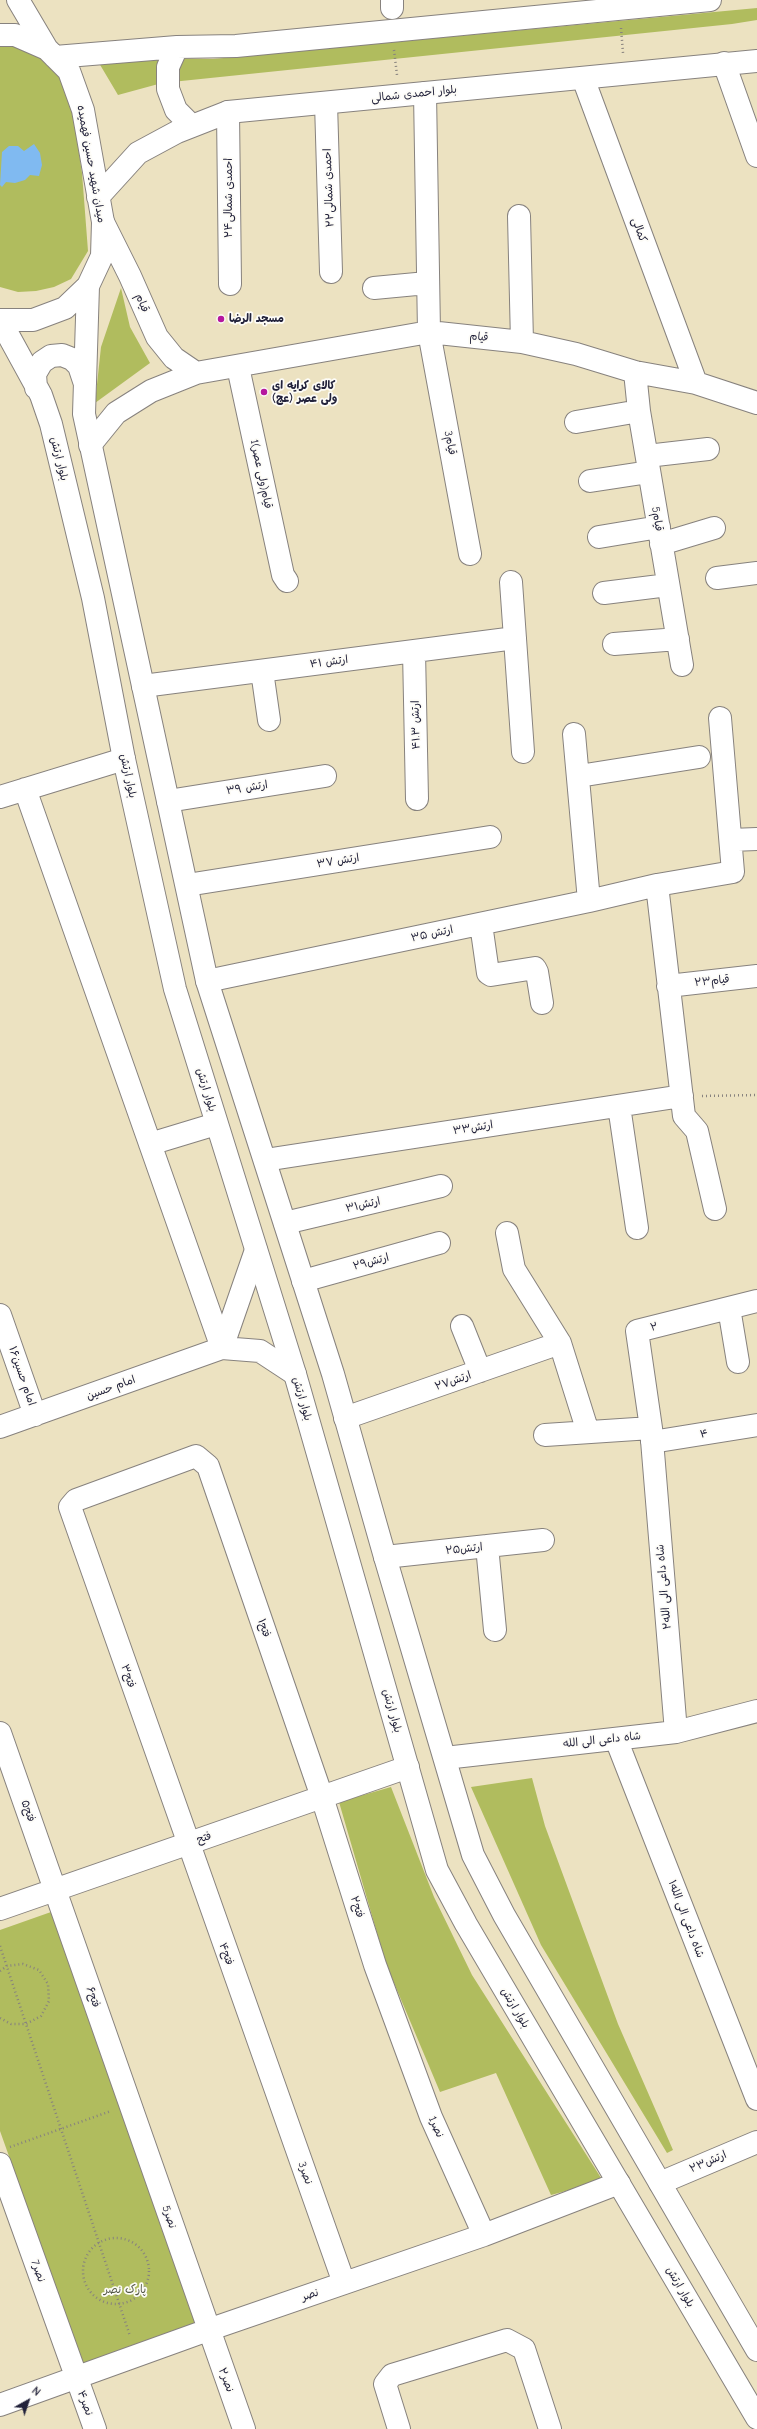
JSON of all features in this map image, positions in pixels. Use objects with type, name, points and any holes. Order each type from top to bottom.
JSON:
[{"type":"street","points":[[18,0],[51,53],[177,47],[236,46],[710,0]]},
{"type":"street","name":"میدان شهید حسین فهمیده","points":[[0,35],[15,35],[51,53],[69,71],[82,110],[102,222],[102,256],[88,286],[65,308],[33,320],[0,320]]},
{"type":"street","points":[[177,47],[168,67],[168,89],[176,110],[192,126]]},
{"type":"street","name":"بلوار احمدی شمالی","points":[[98,198],[138,153],[192,126],[228,112],[757,61]]},
{"type":"street","points":[[724,63],[757,156]]},
{"type":"street","name":"کمالی","points":[[583,78],[696,383]]},
{"type":"street","name":"قیام3","points":[[425,93],[429,332],[470,554]]},
{"type":"street","name":"احمدی شمالی۲۲","points":[[326,103],[332,272]]},
{"type":"street","name":"احمدی شمالی۲۴","points":[[228,112],[230,284]]},
{"type":"street","points":[[519,216],[522,342]]},
{"type":"street","name":"قیام","points":[[102,222],[130,276],[157,338],[174,358],[196,373]]},
{"type":"street","points":[[374,288],[427,283]]},
{"type":"street","points":[[88,286],[84,414],[208,981],[345,1418],[473,1855],[504,1915],[757,2350]]},
{"type":"street","name":"بلوار ارتش","points":[[0,320],[41,395],[51,424],[92,598],[124,759],[175,989],[295,1374],[437,1870],[466,1924],[757,2418]]},
{"type":"street","name":"قیام","points":[[90,445],[116,413],[151,391],[196,373],[238,367],[429,332],[522,342],[576,354],[635,372],[696,383],[757,403]]},
{"type":"street","points":[[36,388],[35,374],[42,362],[51,356],[62,355],[72,359],[79,366],[85,386]]},
{"type":"street","name":"قیام(ولی عصر)1","points":[[238,367],[283,575],[287,581]]},
{"type":"street","name":"قیام5","points":[[635,372],[639,412],[682,664]]},
{"type":"street","points":[[576,422],[639,412]]},
{"type":"street","points":[[590,481],[648,464],[708,449]]},
{"type":"street","points":[[599,537],[660,535],[714,528]]},
{"type":"street","points":[[717,578],[757,573]]},
{"type":"street","points":[[511,582],[523,752]]},
{"type":"street","points":[[604,593],[668,585]]},
{"type":"street","name":"ارتش ۴۱","points":[[143,686],[515,638]]},
{"type":"street","points":[[614,644],[678,639]]},
{"type":"street","name":"ارتش ۴۱.۳","points":[[414,651],[417,799]]},
{"type":"street","points":[[262,671],[269,720]]},
{"type":"street","points":[[720,718],[731,840],[757,839]]},
{"type":"street","points":[[574,734],[579,776],[589,901]]},
{"type":"street","points":[[579,776],[699,756]]},
{"type":"street","points":[[0,797],[124,759]]},
{"type":"street","name":"ارتش ۳۹","points":[[168,801],[326,776]]},
{"type":"street","points":[[25,789],[222,1348]]},
{"type":"street","name":"ارتش ۳۷","points":[[186,885],[490,837]]},
{"type":"street","name":"ارتش ۳۵","points":[[208,981],[589,901],[657,885],[733,872],[731,840]]},
{"type":"street","points":[[657,885],[684,1116],[697,1131],[715,1209]]},
{"type":"street","points":[[481,924],[488,973],[492,974],[535,968],[542,1004]]},
{"type":"street","name":"قیام۲۳","points":[[668,986],[757,976]]},
{"type":"street","name":"ارتش۳۳","points":[[265,1160],[682,1096]]},
{"type":"street","points":[[619,1106],[637,1228]]},
{"type":"street","points":[[150,1144],[216,1124]]},
{"type":"street","name":"ارتش۳۱","points":[[285,1223],[441,1186]]},
{"type":"street","points":[[507,1233],[514,1269],[560,1344],[588,1432]]},
{"type":"street","name":"ارتش۲۹","points":[[303,1281],[439,1243]]},
{"type":"street","points":[[222,1348],[256,1250]]},
{"type":"street","name":"۲","points":[[651,1435],[637,1331],[757,1301]]},
{"type":"street","points":[[729,1308],[738,1362]]},
{"type":"street","name":"امام حسین۱۶","points":[[0,1315],[35,1415]]},
{"type":"street","points":[[462,1326],[480,1371]]},
{"type":"street","name":"ارتش۲۷","points":[[345,1418],[560,1344]]},
{"type":"street","points":[[222,1348],[260,1352],[295,1374]]},
{"type":"street","name":"امام حسین","points":[[0,1427],[222,1348]]},
{"type":"street","name":"۴","points":[[544,1435],[588,1432],[651,1435],[757,1425]]},
{"type":"street","name":"شاه داعی الی الله۲","points":[[651,1435],[676,1732]]},
{"type":"street","name":"۳فتح","points":[[187,1844],[70,1507],[76,1500],[196,1456],[203,1461]]},
{"type":"street","name":"۱فتح","points":[[203,1461],[208,1466],[322,1797]]},
{"type":"street","name":"ارتش۲۵","points":[[385,1557],[543,1540]]},
{"type":"street","points":[[487,1546],[495,1630]]},
{"type":"street","name":"شاه داعی الی الله","points":[[445,1758],[676,1732],[757,1711]]},
{"type":"street","name":"۵فتح","points":[[0,1733],[56,1889]]},
{"type":"street","name":"شاه داعی الی الله۱","points":[[616,1739],[757,2099]]},
{"type":"street","name":"فتح","points":[[0,1909],[408,1767]]},
{"type":"street","name":"۲فتح","points":[[322,1797],[375,1965],[394,2016]]},
{"type":"street","name":"فتح۴","points":[[187,1844],[266,2063]]},
{"type":"street","name":"۶فتح","points":[[56,1889],[130,2104]]},
{"type":"street","name":"1نصر","points":[[394,2016],[431,2117],[484,2235]]},
{"type":"street","name":"3نصر","points":[[266,2063],[344,2283]]},
{"type":"street","name":"5نصر","points":[[130,2104],[208,2330]]},
{"type":"street","name":"ارتش۲۳","points":[[660,2183],[757,2142]]},
{"type":"street","name":"7نصر","points":[[3,2156],[75,2377]]},
{"type":"street","name":"نصر","points":[[0,2405],[208,2330],[484,2235],[619,2183]]},
{"type":"street","name":"نصر۲","points":[[208,2330],[244,2429]]},
{"type":"street","points":[[398,2429],[385,2384],[392,2375],[507,2340],[524,2349],[550,2429]]},
{"type":"street","name":"۴نصر","points":[[75,2377],[95,2429]]},
{"type":"path","points":[[619,8],[625,74]]},
{"type":"path","points":[[392,31],[398,96]]},
{"type":"path","points":[[682,1096],[757,1095]]},
{"type":"path","points":[[0,1946],[137,2356]]},
{"type":"path","points":[[0,1971],[7,1966],[23,1964],[39,1970],[48,1984],[49,2001],[41,2016],[26,2024],[11,2024],[0,2018]]},
{"type":"path","points":[[3,2156],[60,2128],[130,2104]]},
{"type":"path","points":[[115,2237],[132,2241],[145,2253],[150,2269],[147,2286],[136,2299],[119,2305],[104,2303],[92,2294],[84,2282],[83,2267],[88,2252],[98,2242],[115,2237]]},
{"type":"green space","points":[[757,8],[757,20],[732,24],[162,83],[118,95],[96,58],[213,59]]},
{"type":"green space","points":[[0,44],[14,44],[37,54],[51,66],[60,78],[73,113],[82,173],[88,251],[71,279],[54,287],[36,291],[18,292],[0,287]]},
{"type":"green space","points":[[121,288],[130,327],[150,363],[95,403],[101,347]]},
{"type":"green space","points":[[532,1778],[545,1826],[618,2024],[673,2150],[667,2153],[541,1945],[471,1787]]},
{"type":"green space","points":[[391,1787],[434,1897],[472,1975],[603,2181],[551,2195],[496,2073],[440,2092],[386,1964],[339,1802]]},
{"type":"green space","name":"پارک نصر","points":[[51,1912],[208,2330],[86,2372],[0,2131],[0,1930]]},
{"type":"water","points":[[34,144],[40,153],[42,165],[39,176],[30,175],[25,180],[15,183],[6,182],[2,187],[0,185],[2,152],[9,146],[18,146],[24,151]]},
{"type":"place","name":"مسجد الرضا","points":[[221,319]]},
{"type":"place","name":"کالای کرایه ای ولی عصر (عج)","points":[[264,392]]}]
